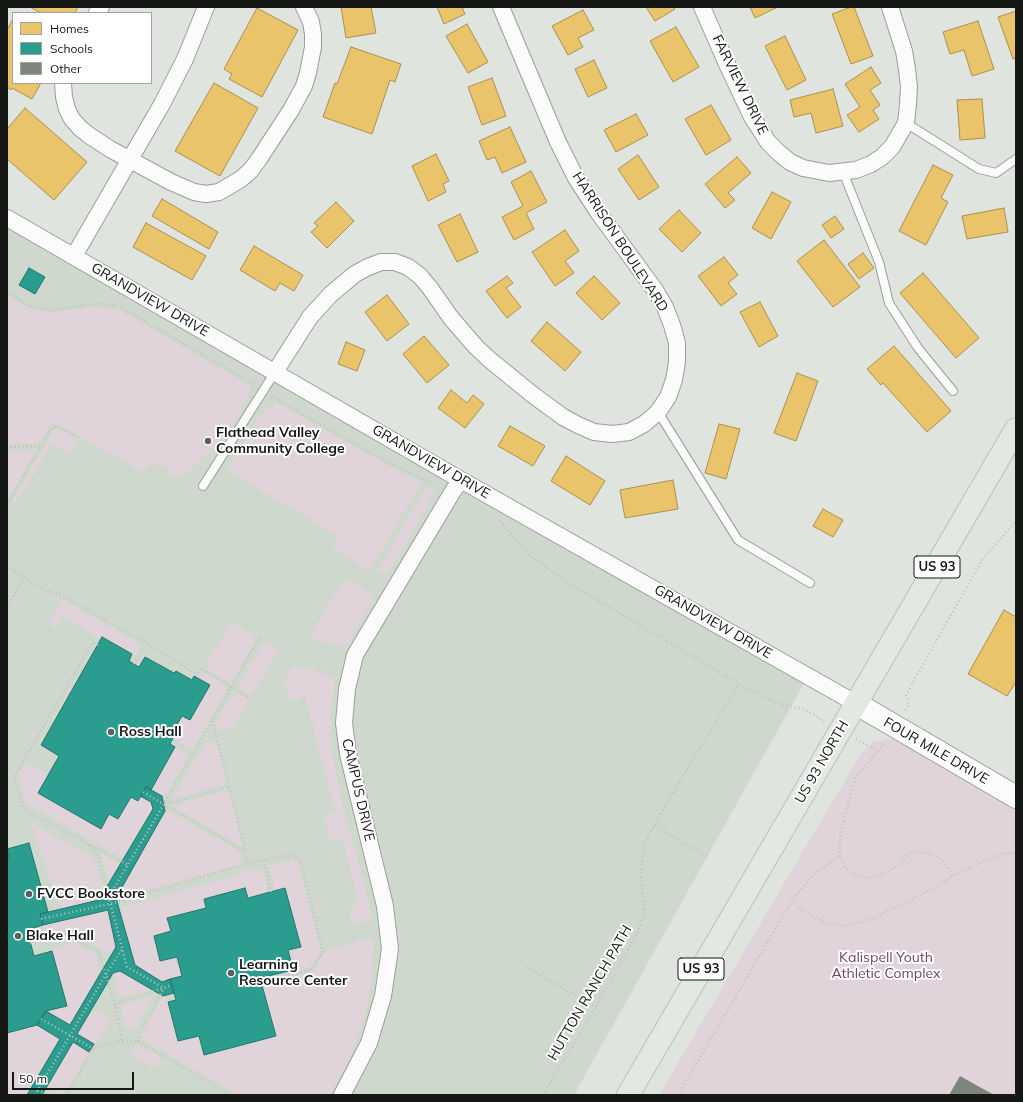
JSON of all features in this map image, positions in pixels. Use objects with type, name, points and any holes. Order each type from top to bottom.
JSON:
[{"type":"main road","name":"US 93 NORTH","points":[[628,1095],[1016,429]]},
{"type":"street","points":[[74,256],[162,104],[185,59],[206,7]]},
{"type":"street","points":[[63,84],[64,98],[72,119],[80,128],[105,146],[171,182],[194,192],[206,194],[219,192],[241,179],[259,159],[291,110],[306,79],[311,60],[313,34],[311,22],[304,7]]},
{"type":"street","name":"HARRISON BOULEVARD","points":[[275,372],[310,317],[332,294],[355,274],[368,267],[382,262],[395,262],[408,267],[420,276],[451,318],[476,347],[490,360],[563,417],[594,432],[612,434],[629,432],[644,424],[658,412],[668,397],[674,380],[677,362],[677,349],[672,325],[665,307],[655,290],[598,212],[576,178],[558,142],[501,7]]},
{"type":"street","name":"FARVIEW DRIVE","points":[[702,7],[752,117],[768,142],[790,162],[803,168],[829,173],[856,170],[871,164],[882,157],[892,147],[906,123],[909,87],[907,69],[904,50],[890,7]]},
{"type":"street","name":"GRANDVIEW DRIVE","points":[[7,218],[275,372],[457,486],[856,704]]},
{"type":"street","name":"CAMPUS DRIVE","points":[[342,1095],[369,1043],[383,996],[390,949],[385,906],[348,754],[344,723],[347,689],[355,655],[457,486]]},
{"type":"street","name":"FOUR MILE DRIVE","points":[[856,704],[1016,797]]},
{"type":"lane","points":[[906,123],[978,169],[996,173],[1016,159]]},
{"type":"lane","points":[[843,172],[878,262],[889,303],[918,348],[953,391]]},
{"type":"lane","points":[[203,486],[275,372]]},
{"type":"lane","points":[[658,412],[738,540],[810,583]]},
{"type":"path","points":[[7,290],[30,306],[50,310],[102,303],[122,308],[387,462],[426,481],[457,486]]},
{"type":"path","points":[[7,505],[51,428],[57,426],[80,438]]},
{"type":"path","points":[[7,447],[40,446]]},
{"type":"path","points":[[494,517],[500,521],[527,553],[564,580],[739,684],[779,704],[804,709],[878,751]]},
{"type":"path","points":[[953,876],[942,860],[926,853],[911,852],[897,866],[877,876],[866,878],[855,874],[845,868],[838,854],[841,830],[857,775],[878,751],[909,705],[906,695],[982,560],[1016,521]]},
{"type":"path","points":[[7,567],[45,590],[63,596],[197,674],[201,668],[250,698]]},
{"type":"path","points":[[7,607],[24,577]]},
{"type":"path","points":[[108,898],[260,637]]},
{"type":"path","points":[[98,645],[92,642],[14,776],[23,808],[128,864]]},
{"type":"path","points":[[134,664],[146,643]]},
{"type":"path","name":"HUTTON RANCH PATH","points":[[543,1095],[596,1007],[638,932],[644,911],[641,872],[644,844],[666,804],[739,684]]},
{"type":"path","points":[[212,720],[248,864]]},
{"type":"path","points":[[164,804],[229,787]]},
{"type":"path","points":[[143,792],[246,852]]},
{"type":"path","points":[[654,826],[708,857]]},
{"type":"path","points":[[88,844],[98,856],[127,967],[164,988]]},
{"type":"path","points":[[798,908],[826,923],[847,926],[874,918],[986,860],[1005,853],[1016,853]]},
{"type":"path","points":[[41,920],[110,903],[248,864],[294,854],[300,863],[323,952],[311,970],[262,984]]},
{"type":"path","points":[[678,1095],[768,940],[796,895],[816,872],[840,857]]},
{"type":"path","points":[[264,860],[271,892]]},
{"type":"path","points":[[30,943],[66,934],[99,954],[115,1004],[122,1041]]},
{"type":"path","points":[[35,1095],[122,949]]},
{"type":"path","points":[[526,967],[596,1007]]},
{"type":"path","points":[[115,1004],[172,985]]},
{"type":"path","points":[[138,1041],[138,1034],[164,988]]},
{"type":"path","points":[[41,1018],[94,1049]]},
{"type":"path","points":[[67,1095],[95,1047],[122,1041],[138,1041],[230,1095]]},
{"type":"path","points":[[38,1090],[47,1095]]},
{"type":"shaded area","name":"Flathead Valley Community College","points":[[7,212],[812,669],[574,1095],[7,1095]]},
{"type":"green space","points":[[7,294],[21,304],[47,313],[96,307],[119,311],[132,317],[248,385],[251,389],[234,425],[230,423],[217,445],[187,473],[170,479],[167,467],[153,463],[142,472],[57,423],[50,425],[40,441],[32,444],[7,445]]},
{"type":"green space","points":[[275,402],[421,483],[370,571],[332,548],[338,536],[227,470],[259,417]]},
{"type":"green space","points":[[57,428],[79,440],[70,454],[52,444],[13,507],[10,506],[54,430]]},
{"type":"green space","points":[[33,450],[35,452],[7,500],[7,451]]},
{"type":"green space","points":[[426,486],[434,493],[406,544],[390,570],[385,573],[377,572]]},
{"type":"green space","points":[[347,580],[370,593],[373,599],[350,641],[343,647],[315,639],[312,635],[313,631],[342,582]]},
{"type":"green space","points":[[62,599],[141,645],[136,656],[102,637],[101,639],[61,616],[56,626],[50,626],[49,621]]},
{"type":"green space","points":[[231,622],[253,635],[255,641],[233,680],[227,682],[207,669],[206,664]]},
{"type":"green space","points":[[268,643],[276,649],[277,653],[251,696],[240,690],[240,682],[262,645]]},
{"type":"green space","points":[[296,666],[307,668],[333,677],[335,682],[331,713],[331,747],[343,807],[371,913],[371,918],[369,920],[356,924],[352,922],[349,917],[358,900],[342,838],[330,840],[324,816],[335,812],[305,696],[290,702],[283,682],[291,669]]},
{"type":"green space","points":[[202,672],[224,684],[226,692],[191,749],[170,737],[182,716],[190,720],[210,685],[197,678]]},
{"type":"green space","points":[[239,694],[249,700],[234,726],[219,731],[216,724],[230,697]]},
{"type":"green space","name":"Kalispell Youth Athletic Complex","points":[[892,739],[908,745],[1016,808],[1016,1095],[659,1095],[860,755],[873,742]]},
{"type":"green space","points":[[211,741],[217,744],[226,780],[224,785],[172,799],[205,743]]},
{"type":"green space","points":[[175,747],[187,754],[187,758],[166,795],[162,796],[151,790]]},
{"type":"green space","points":[[30,764],[117,819],[131,797],[140,796],[151,802],[153,809],[124,859],[26,803],[18,775],[24,765]]},
{"type":"green space","points":[[224,791],[230,794],[243,847],[172,806]]},
{"type":"green space","points":[[165,811],[170,812],[239,851],[242,864],[116,898]]},
{"type":"green space","points":[[30,822],[94,859],[104,892],[99,900],[61,909]]},
{"type":"green space","points":[[101,853],[120,864],[109,883]]},
{"type":"green space","points":[[292,860],[298,863],[321,951],[310,968],[297,971],[291,949],[301,946],[285,888],[275,891],[269,866]]},
{"type":"green space","points":[[257,869],[263,872],[268,893],[248,898],[245,889],[204,899],[206,908],[167,918],[171,931],[154,936],[160,961],[177,957],[182,976],[162,982],[135,965],[119,909]]},
{"type":"green space","points":[[108,910],[116,947],[111,955],[68,929],[46,935],[43,925]]},
{"type":"green space","points":[[366,939],[371,939],[374,943],[372,980],[366,1011],[347,1064],[330,1095],[238,1095],[144,1040],[142,1035],[163,996],[168,1002],[178,1041],[199,1036],[204,1055],[276,1036],[263,986],[314,971],[325,951]]},
{"type":"green space","points":[[74,942],[97,954],[99,976],[70,1025],[46,1011],[67,1006],[52,951],[53,949]]},
{"type":"green space","points":[[120,971],[152,990],[123,997],[118,994],[113,973]]},
{"type":"green space","points":[[153,998],[135,1030],[125,1025],[121,1010],[125,1003]]},
{"type":"green space","points":[[101,1011],[106,1013],[109,1024],[100,1040],[94,1044],[77,1034],[89,1014]]},
{"type":"green space","points":[[37,1025],[60,1039],[27,1095],[7,1095],[7,1033]]},
{"type":"green space","points":[[73,1042],[89,1052],[63,1095],[47,1086]]},
{"type":"green space","points":[[140,1045],[159,1056],[160,1060],[155,1068],[130,1056],[135,1046]]},
{"type":"building: Homes","points":[[30,7],[78,7],[76,12],[39,12]]},
{"type":"building: Homes","points":[[341,7],[371,7],[376,33],[346,38]]},
{"type":"building: Homes","points":[[437,7],[462,7],[465,14],[444,24]]},
{"type":"building: Homes","points":[[646,7],[673,7],[675,9],[655,21]]},
{"type":"building: Homes","points":[[750,7],[775,7],[776,8],[755,18]]},
{"type":"building: Homes","points":[[854,7],[873,56],[851,64],[832,14]]},
{"type":"building: Homes","points":[[257,8],[298,30],[262,97],[229,79],[232,74],[224,69]]},
{"type":"building: Homes","points":[[583,10],[594,30],[578,38],[583,47],[568,55],[552,26]]},
{"type":"building: Homes","points":[[1016,11],[1016,58],[1013,59],[998,17]]},
{"type":"building: Homes","points":[[12,21],[12,84],[40,84],[32,99],[12,88],[11,90],[7,87],[7,30]]},
{"type":"building: Homes","points":[[978,21],[994,69],[972,76],[964,50],[950,54],[943,32]]},
{"type":"building: Homes","points":[[467,24],[488,62],[468,73],[446,36]]},
{"type":"building: Homes","points":[[676,27],[699,67],[673,82],[650,41]]},
{"type":"building: Homes","points":[[785,36],[806,80],[787,90],[765,46]]},
{"type":"building: Homes","points":[[351,47],[401,64],[395,82],[390,80],[372,134],[323,117],[335,83],[337,84]]},
{"type":"building: Homes","points":[[594,60],[607,88],[588,97],[575,69]]},
{"type":"building: Homes","points":[[871,67],[881,83],[870,90],[880,105],[873,110],[879,119],[859,132],[847,115],[860,107],[845,84]]},
{"type":"building: Homes","points":[[492,78],[506,116],[482,125],[468,87]]},
{"type":"building: Homes","points":[[214,83],[258,108],[220,176],[175,151]]},
{"type":"building: Homes","points":[[833,89],[843,126],[816,133],[811,113],[794,117],[790,100]]},
{"type":"building: Homes","points":[[982,99],[985,138],[960,140],[957,100]]},
{"type":"building: Homes","points":[[711,105],[731,140],[706,155],[685,119]]},
{"type":"building: Homes","points":[[25,108],[87,162],[54,200],[7,159],[7,129]]},
{"type":"building: Homes","points":[[636,114],[648,135],[616,152],[604,130]]},
{"type":"building: Homes","points":[[510,127],[526,162],[502,173],[495,157],[487,160],[479,141]]},
{"type":"building: Homes","points":[[436,154],[449,181],[443,184],[446,192],[428,201],[412,166]]},
{"type":"building: Homes","points":[[638,155],[659,187],[639,200],[618,169]]},
{"type":"building: Homes","points":[[737,157],[751,173],[728,193],[735,200],[725,208],[705,184]]},
{"type":"building: Homes","points":[[933,165],[953,175],[941,198],[948,202],[926,245],[899,231]]},
{"type":"building: Homes","points":[[531,171],[547,202],[526,213],[534,229],[514,240],[502,217],[523,206],[511,182]]},
{"type":"building: Homes","points":[[772,192],[791,202],[771,239],[752,228]]},
{"type":"building: Homes","points":[[162,199],[218,232],[209,249],[152,216]]},
{"type":"building: Homes","points":[[336,202],[354,221],[327,248],[311,232],[318,226],[314,223]]},
{"type":"building: Homes","points":[[1004,208],[1008,232],[967,239],[962,216]]},
{"type":"building: Homes","points":[[679,210],[701,233],[682,252],[659,229]]},
{"type":"building: Homes","points":[[460,214],[478,252],[457,262],[438,225]]},
{"type":"building: Homes","points":[[835,216],[844,229],[831,238],[822,225]]},
{"type":"building: Homes","points":[[146,223],[206,256],[192,280],[133,247]]},
{"type":"building: Homes","points":[[565,230],[579,251],[565,261],[574,273],[555,286],[532,252]]},
{"type":"building: Homes","points":[[824,240],[860,287],[833,307],[797,261]]},
{"type":"building: Homes","points":[[254,246],[303,275],[294,291],[280,283],[275,291],[240,270]]},
{"type":"building: Homes","points":[[863,253],[874,268],[859,279],[848,264]]},
{"type":"building: Homes","points":[[724,257],[738,275],[728,283],[737,294],[721,306],[698,276]]},
{"type":"building: Homes","points":[[923,273],[979,338],[956,358],[900,293]]},
{"type":"building: Homes","points":[[507,276],[513,283],[506,288],[521,307],[507,318],[486,291]]},
{"type":"building: Homes","points":[[594,276],[620,303],[602,320],[576,293]]},
{"type":"building: Homes","points":[[387,295],[409,324],[387,341],[365,312]]},
{"type":"building: Homes","points":[[760,302],[778,336],[759,347],[740,312]]},
{"type":"building: Homes","points":[[547,322],[581,352],[565,371],[531,341]]},
{"type":"building: Homes","points":[[424,336],[449,365],[427,383],[403,354]]},
{"type":"building: Homes","points":[[346,342],[365,350],[357,371],[338,364]]},
{"type":"building: Homes","points":[[894,346],[951,411],[927,432],[883,383],[881,385],[867,369]]},
{"type":"building: Homes","points":[[797,373],[818,381],[796,441],[774,433]]},
{"type":"building: Homes","points":[[451,390],[467,403],[473,395],[484,404],[465,428],[438,408]]},
{"type":"building: Homes","points":[[719,424],[740,429],[726,479],[705,473]]},
{"type":"building: Homes","points":[[510,426],[545,446],[533,466],[498,446]]},
{"type":"building: Homes","points":[[566,456],[605,481],[590,505],[551,481]]},
{"type":"building: Homes","points":[[673,480],[678,509],[625,518],[620,490]]},
{"type":"building: Homes","points":[[823,509],[843,520],[833,537],[813,526]]},
{"type":"building: Homes","points":[[1004,610],[1016,617],[1016,682],[1007,696],[968,674]]},
{"type":"building: Schools","points":[[29,268],[45,277],[35,294],[19,285]]},
{"type":"building: Schools","name":"Ross Hall","points":[[102,637],[132,654],[129,661],[139,667],[145,657],[174,673],[176,671],[192,680],[194,676],[210,685],[190,720],[182,716],[170,737],[173,738],[170,744],[175,747],[151,790],[146,787],[138,801],[131,797],[118,819],[109,814],[101,829],[38,793],[59,756],[41,745]]},
{"type":"building: Schools","points":[[146,787],[162,796],[165,811],[116,898],[135,965],[162,982],[170,979],[174,993],[163,996],[120,971],[113,973],[77,1034],[94,1044],[89,1052],[73,1042],[42,1095],[27,1095],[60,1039],[37,1025],[46,1011],[70,1025],[116,947],[108,910],[43,925],[40,914],[99,900],[153,809],[151,802],[140,796]]},
{"type":"building: Schools","name":"Blake Hall","points":[[29,843],[48,912],[40,914],[43,925],[27,930],[34,956],[52,951],[67,1006],[46,1011],[37,1025],[7,1033],[7,859],[9,858],[7,849]]},
{"type":"building: Schools","name":"Learning Resource Center","points":[[245,888],[248,898],[285,888],[301,947],[288,950],[293,970],[260,978],[276,1036],[204,1055],[199,1036],[178,1041],[168,1002],[176,1000],[170,979],[182,976],[177,957],[160,961],[154,936],[171,931],[167,918],[206,908],[204,899]]},
{"type":"building: Other","points":[[960,1076],[994,1095],[949,1095]]},
{"type":"place","name":"Flathead Valley Community College","points":[[208,441]]},
{"type":"place","name":"Ross Hall","points":[[111,732]]},
{"type":"place","name":"FVCC Bookstore","points":[[29,894]]},
{"type":"place","name":"Blake Hall","points":[[18,936]]},
{"type":"place","name":"Learning Resource Center","points":[[231,973]]}]
